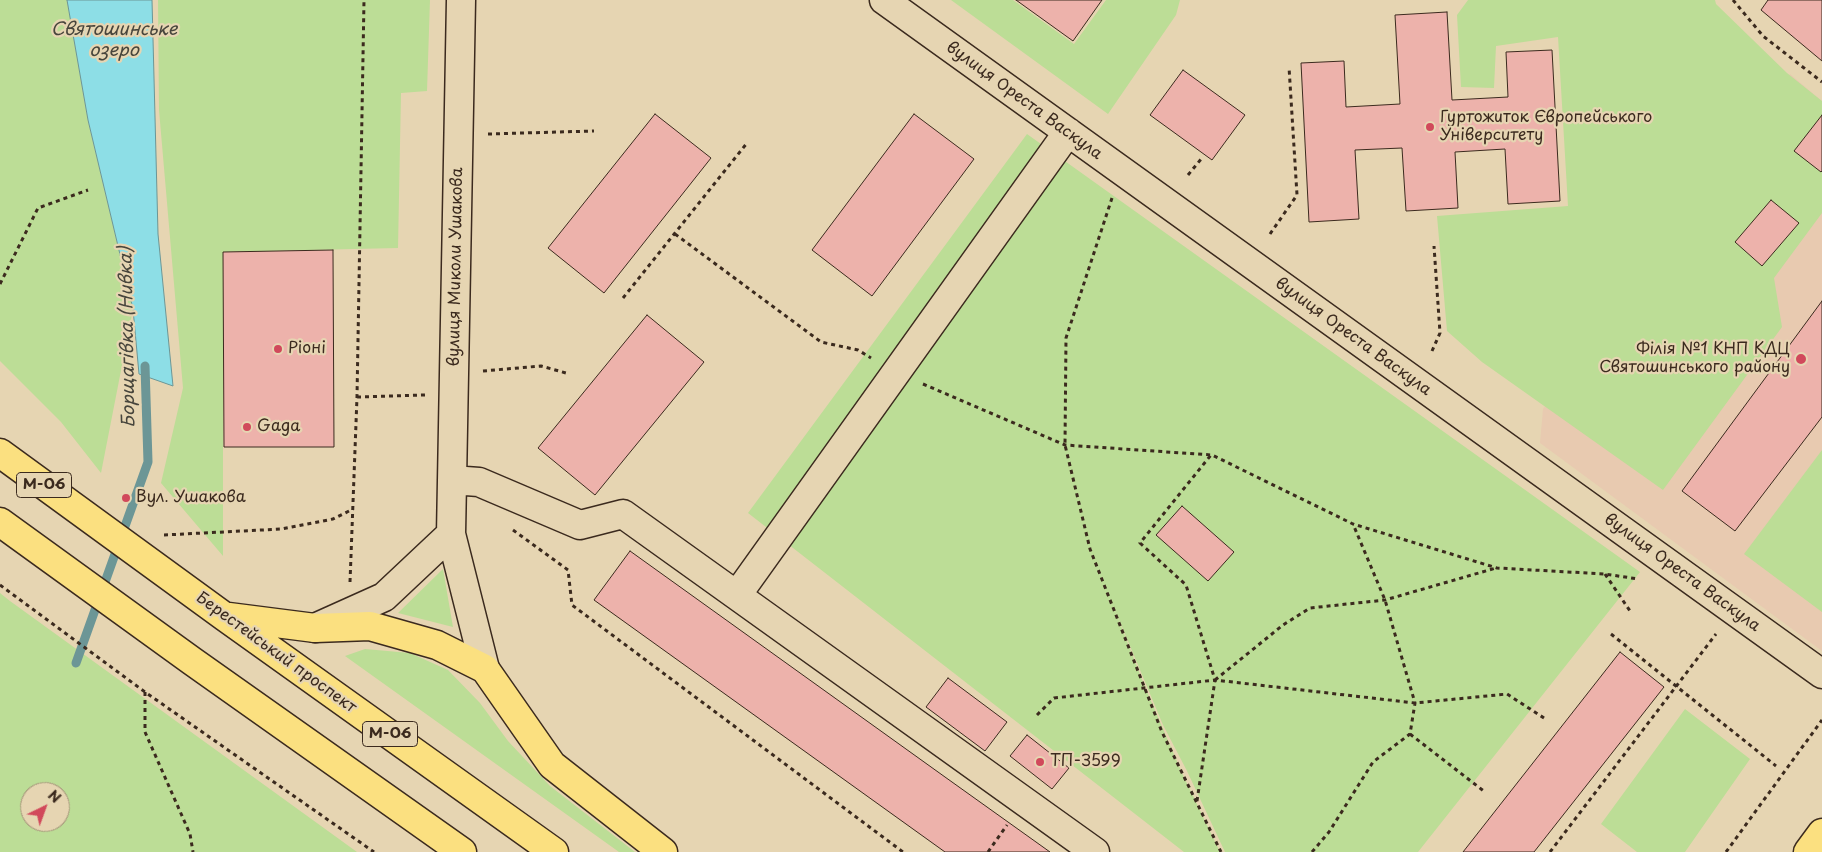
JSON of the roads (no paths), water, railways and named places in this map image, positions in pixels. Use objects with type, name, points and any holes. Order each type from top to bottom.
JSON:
[{"type":"main road","name":"Берестейський проспект","points":[[0,453],[225,617],[554,852]]},
{"type":"main road","points":[[0,522],[462,852]]},
{"type":"main road","points":[[225,617],[315,628],[370,626],[437,645],[485,669],[552,765],[663,852]]},
{"type":"main road","points":[[1808,852],[1822,833]]},
{"type":"street","name":"вулиця Миколи Ушакова","points":[[461,0],[451,534],[485,669]]},
{"type":"street","name":"вулиця Ореста Васкула","points":[[884,0],[1822,674]]},
{"type":"street","points":[[737,595],[1068,132]]},
{"type":"street","points":[[452,480],[479,482],[580,525],[623,514],[1095,852]]},
{"type":"street","points":[[315,628],[384,597],[451,534]]},
{"type":"water","name":"Святошинське озеро","points":[[67,0],[152,0],[158,234],[173,386],[139,374],[133,309],[88,120]]},
{"type":"waterway","name":"Борщагівка (Нивка)","points":[[76,663],[148,462],[145,366]]},
{"type":"place","name":"Гуртожиток Європейського Університету","points":[[1430,127]]},
{"type":"place","name":"Ріоні","points":[[278,349]]},
{"type":"place","name":"Філія №1 КНП КДЦ Святошинського району","points":[[1801,359]]},
{"type":"place","name":"Gaga","points":[[247,427]]},
{"type":"place","name":"Вул. Ушакова","points":[[126,498]]},
{"type":"place","name":"ТП-3599","points":[[1040,762]]}]
